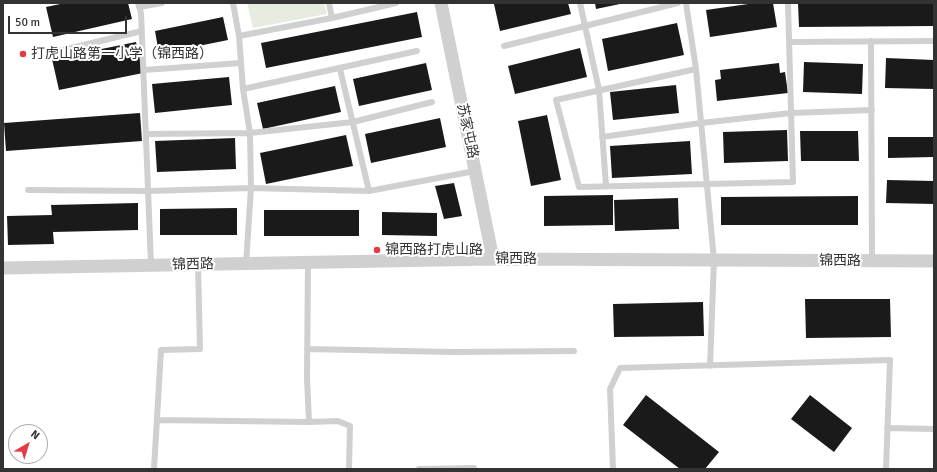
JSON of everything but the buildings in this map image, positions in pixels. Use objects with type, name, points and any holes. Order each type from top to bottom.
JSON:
[{"type":"street","name":"苏家屯路","points":[[441,3],[493,259]]},
{"type":"street","name":"锦西路","points":[[3,268],[493,259],[934,261]]},
{"type":"lane","points":[[152,265],[144,70],[141,13],[139,5],[162,3]]},
{"type":"lane","points":[[233,3],[243,90],[250,133],[251,188],[246,264]]},
{"type":"lane","points":[[329,3],[332,18]]},
{"type":"lane","points":[[238,36],[332,18],[396,3]]},
{"type":"lane","points":[[580,3],[599,90],[606,186]]},
{"type":"lane","points":[[504,46],[678,3]]},
{"type":"lane","points":[[686,3],[696,69],[714,260],[710,366]]},
{"type":"lane","points":[[696,69],[556,100],[579,187],[793,182],[788,3]]},
{"type":"lane","points":[[54,52],[142,31]]},
{"type":"lane","points":[[789,42],[934,40]]},
{"type":"lane","points":[[871,41],[872,261]]},
{"type":"lane","points":[[243,90],[417,51]]},
{"type":"lane","points":[[144,70],[241,63]]},
{"type":"lane","points":[[340,69],[369,191]]},
{"type":"lane","points":[[147,134],[250,133],[353,122],[432,102]]},
{"type":"lane","points":[[602,137],[700,123],[791,113],[872,110]]},
{"type":"lane","points":[[28,190],[149,191],[251,188],[369,191],[475,171]]},
{"type":"lane","points":[[308,263],[307,378],[309,422]]},
{"type":"lane","points":[[154,469],[161,350],[200,349],[198,264]]},
{"type":"lane","points":[[308,349],[452,352],[574,351]]},
{"type":"lane","points":[[613,469],[610,388],[620,368],[890,360],[886,469]]},
{"type":"lane","points":[[157,420],[338,421],[350,426],[349,469]]},
{"type":"lane","points":[[888,428],[934,429]]},
{"type":"lane","points":[[419,469],[474,468]]},
{"type":"shaded area","points":[[247,3],[324,3],[327,14],[253,28]]},
{"type":"place","name":"打虎山路第一小学（锦西路）","points":[[23,54]]},
{"type":"place","name":"锦西路打虎山路","points":[[377,250]]}]
